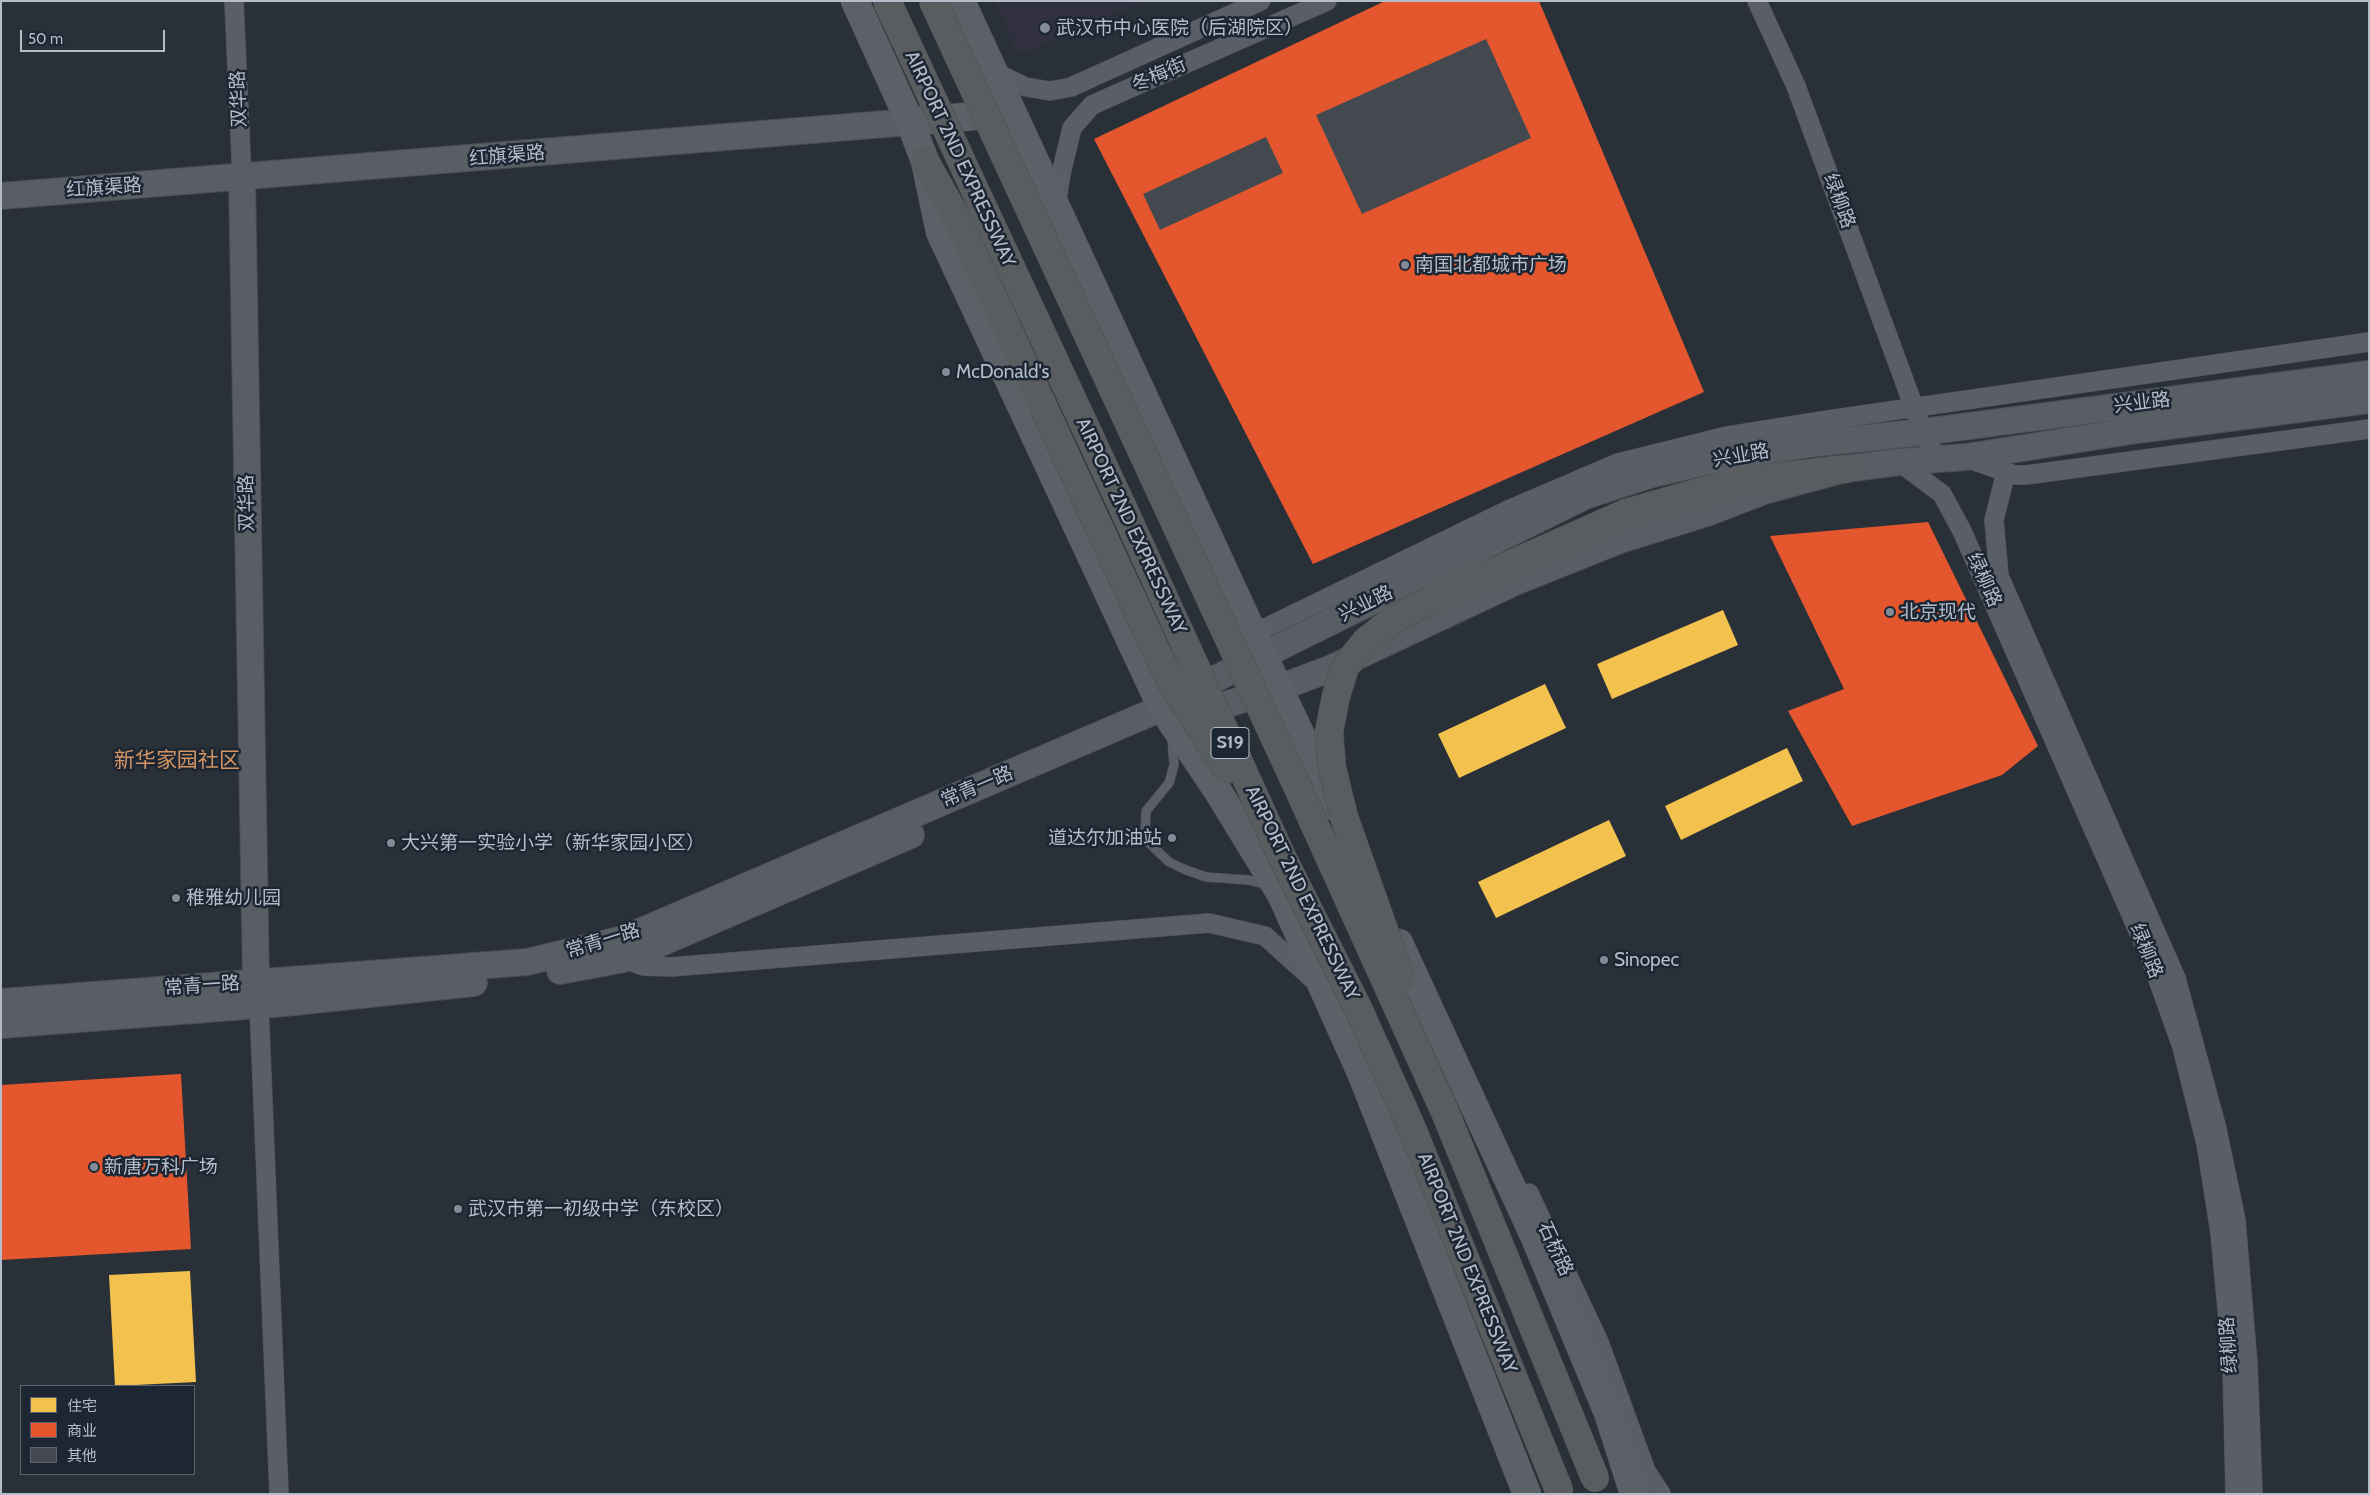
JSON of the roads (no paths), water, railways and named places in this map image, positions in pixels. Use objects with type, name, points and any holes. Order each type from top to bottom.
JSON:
[{"type":"highway","name":"AIRPORT 2ND EXPRESSWAY","points":[[887,1],[1119,499],[1283,859],[1357,1006],[1411,1126],[1560,1494]]},
{"type":"highway","name":"AIRPORT 2ND EXPRESSWAY","points":[[933,1],[1298,788],[1445,1112],[1601,1494]]},
{"type":"highway","points":[[925,162],[958,220],[1173,685],[1283,859]]},
{"type":"highway","points":[[1445,1112],[1392,950],[1344,817],[1332,768],[1329,732],[1336,696],[1345,667],[1366,641],[1395,618],[1430,600],[1626,512],[1735,482],[1845,469]]},
{"type":"main road","points":[[855,1],[910,122],[925,162],[940,232],[1167,715],[1219,793],[1282,896],[1362,1075],[1527,1494]]},
{"type":"main road","points":[[961,1],[1258,645],[1536,1240],[1608,1413],[1634,1494]]},
{"type":"main road","name":"红旗渠路","points":[[1,196],[242,178],[1013,113]]},
{"type":"main road","name":"双华路","points":[[242,178],[257,994]]},
{"type":"main road","name":"兴业路","points":[[1167,715],[1258,645],[1585,496],[1653,474],[1717,460],[1810,444],[1923,432],[2369,374]]},
{"type":"main road","name":"兴业路","points":[[1167,715],[1279,688],[1332,668],[1515,582],[1620,540],[1707,512],[1764,491],[1845,469],[1899,462],[1966,458],[2137,430],[2369,400]]},
{"type":"main road","name":"常青一路","points":[[1,1002],[257,994],[527,977],[624,959],[1167,715]]},
{"type":"main road","name":"常青一路","points":[[1,1025],[527,962],[622,939],[1167,715]]},
{"type":"street","name":"双华路","points":[[234,1],[242,178]]},
{"type":"street","name":"冬梅街","points":[[994,72],[1026,87],[1050,91],[1071,87],[1261,1]]},
{"type":"street","name":"冬梅街","points":[[1056,206],[1060,174],[1072,128],[1092,105],[1327,1]]},
{"type":"street","name":"绿柳路","points":[[1757,1],[1796,86],[1923,432],[1937,459]]},
{"type":"street","points":[[1258,645],[1508,510],[1618,463],[1727,436],[1914,407],[2369,342]]},
{"type":"street","points":[[1966,458],[2014,475],[2026,475],[2369,429]]},
{"type":"street","name":"绿柳路","points":[[1899,462],[1942,494],[1962,531],[2151,960],[2182,1047],[2206,1144],[2220,1233],[2232,1363],[2235,1494]]},
{"type":"street","name":"绿柳路","points":[[2006,472],[1994,520],[1999,576],[2176,978],[2216,1125],[2236,1220],[2248,1366],[2253,1494]]},
{"type":"street","name":"常青一路","points":[[624,959],[644,966],[671,967],[1209,923],[1265,936],[1323,988]]},
{"type":"street","points":[[257,994],[279,1494]]},
{"type":"street","name":"石桥路","points":[[1431,1013],[1452,1035],[1504,1139],[1599,1342],[1646,1471],[1661,1494]]},
{"type":"lane","points":[[1167,715],[1174,764],[1170,783],[1146,811],[1145,832],[1148,842],[1169,862],[1186,870],[1206,878],[1249,880],[1264,883],[1282,896]]},
{"type":"place","name":"武汉市中心医院（后湖院区）","points":[[1045,28]]},
{"type":"place","name":"南国北都城市广场","points":[[1405,265]]},
{"type":"place","name":"McDonald's","points":[[946,372]]},
{"type":"place","name":"北京现代","points":[[1890,612]]},
{"type":"place","name":"道达尔加油站","points":[[1172,838]]},
{"type":"place","name":"大兴第一实验小学（新华家园小区）","points":[[391,843]]},
{"type":"place","name":"稚雅幼儿园","points":[[176,898]]},
{"type":"place","name":"Sinopec","points":[[1604,960]]},
{"type":"place","name":"新唐万科广场","points":[[94,1167]]},
{"type":"place","name":"武汉市第一初级中学（东校区）","points":[[458,1209]]},
{"type":"district","name":"新华家园社区","points":[[177,761]]}]
